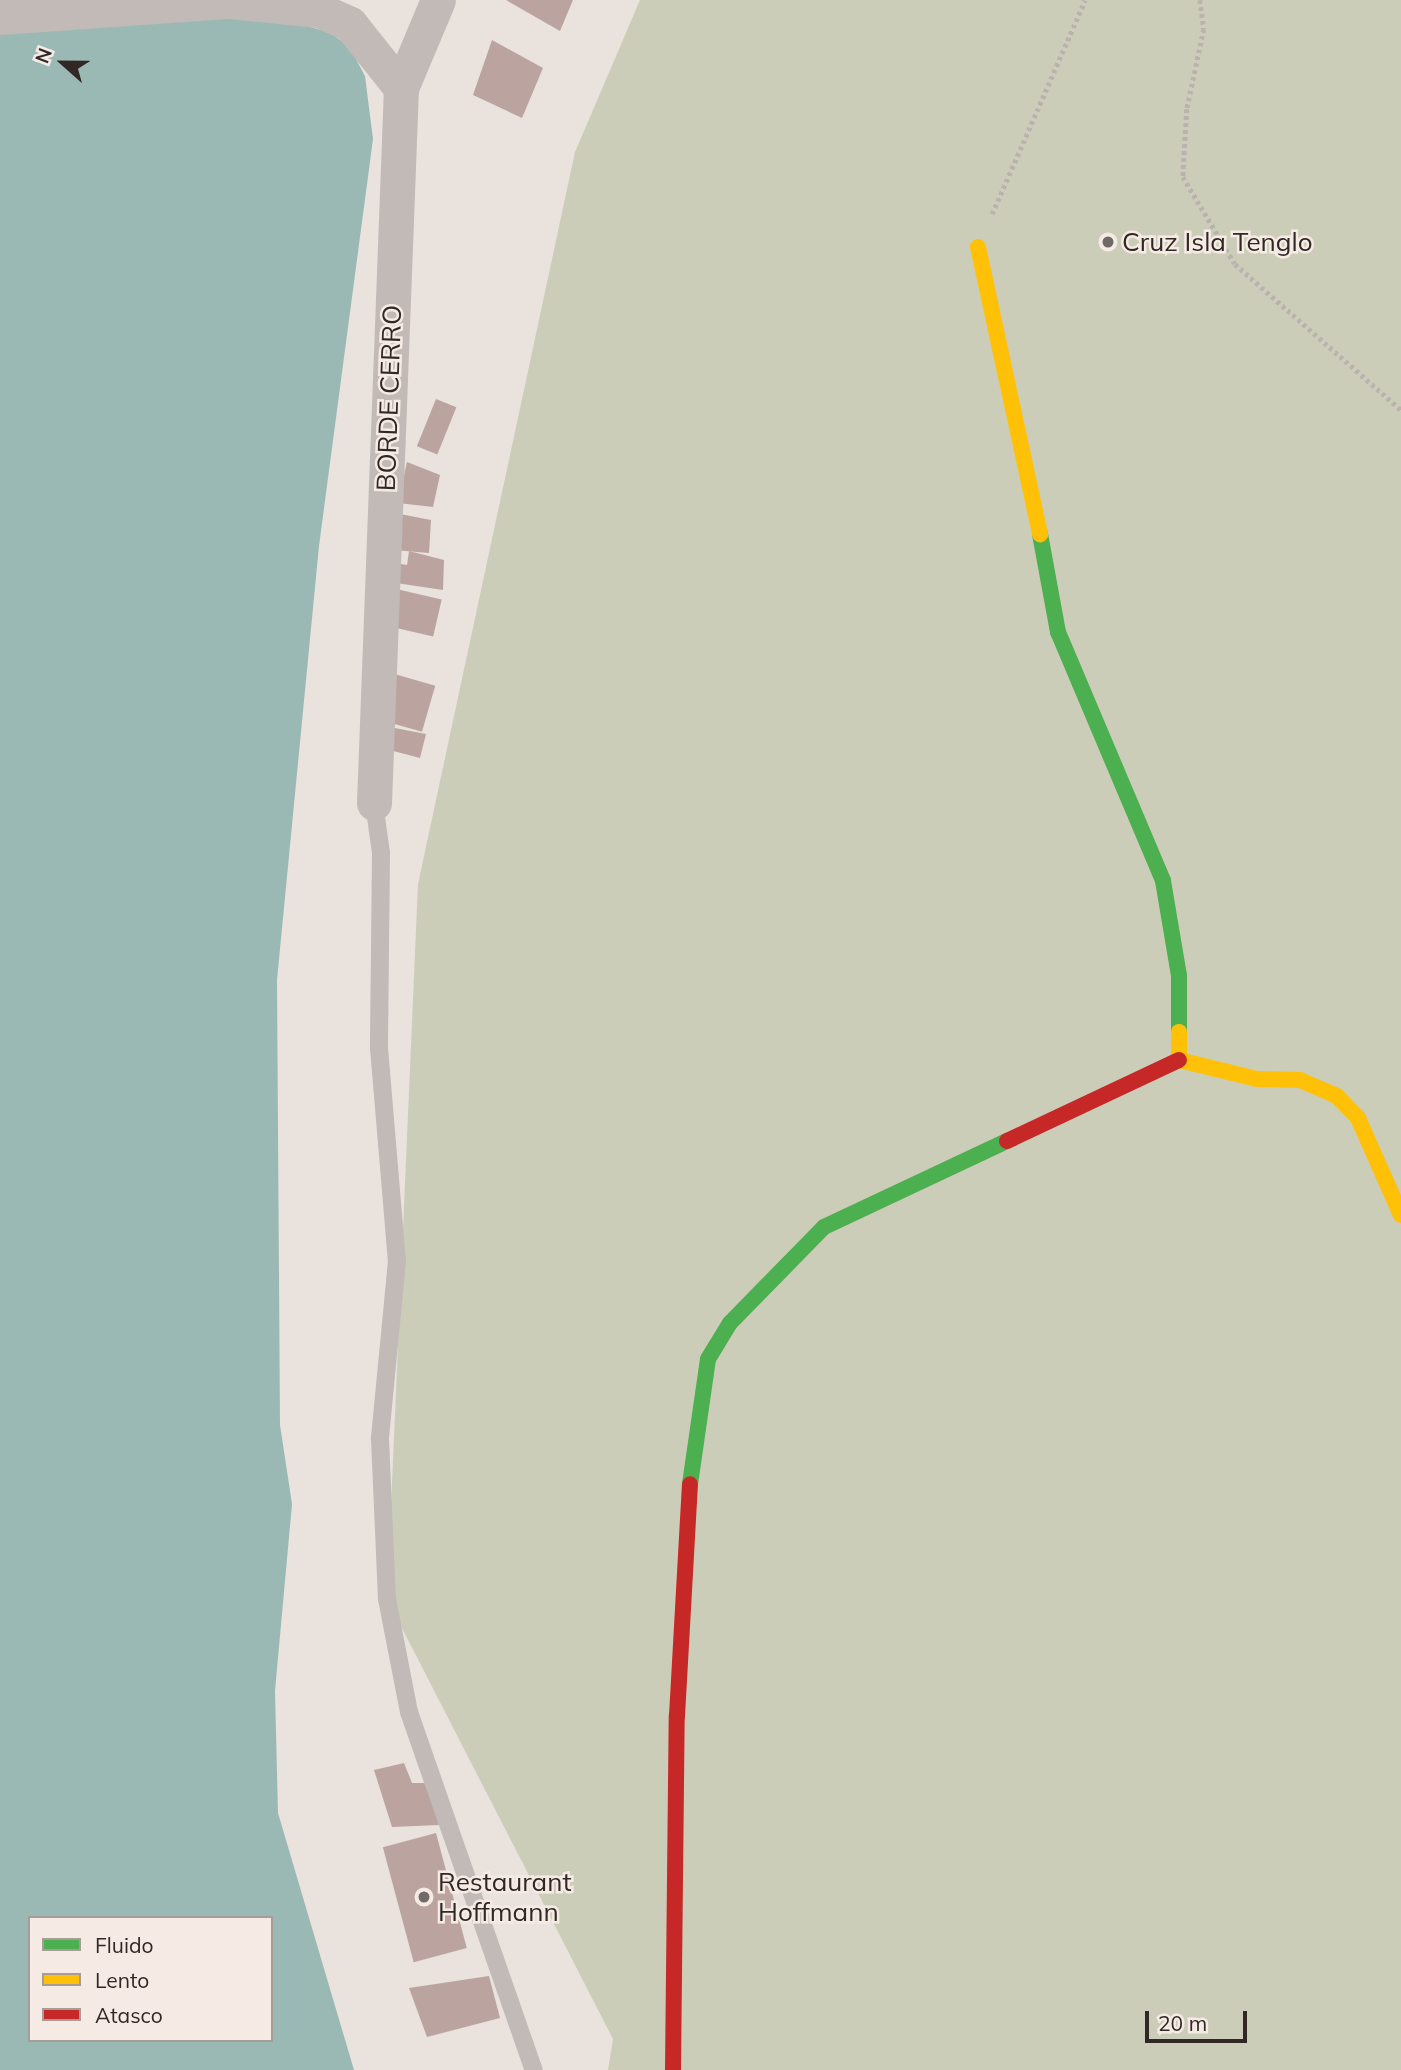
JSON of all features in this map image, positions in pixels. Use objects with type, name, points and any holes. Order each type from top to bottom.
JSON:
[{"type":"street","name":"BORDE CERRO","points":[[374,803],[401,88],[438,0]]},
{"type":"street","points":[[0,17],[167,2],[230,1],[319,9],[350,24],[401,88]]},
{"type":"street","points":[[978,247],[1030,480],[1058,632],[1163,881],[1178,976],[1179,1060]]},
{"type":"street","points":[[673,2070],[677,1716],[691,1456],[708,1359],[730,1323],[824,1227],[1179,1060],[1256,1079],[1300,1080],[1337,1096],[1358,1118],[1401,1215]]},
{"type":"lane","points":[[374,803],[381,853],[379,1048],[397,1261],[380,1438],[387,1599],[409,1712],[534,2070]]},
{"type":"path","points":[[978,247],[1084,0]]},
{"type":"path","points":[[1200,0],[1204,29],[1186,109],[1183,177],[1235,264],[1401,410]]},
{"type":"green space","points":[[640,0],[1401,0],[1401,2070],[608,2070],[613,2039],[387,1599],[418,884],[575,152]]},
{"type":"water","points":[[269,16],[329,32],[349,46],[365,76],[373,139],[319,546],[277,980],[280,1425],[292,1504],[275,1691],[278,1813],[354,2070],[0,2070],[0,31]]},
{"type":"building","points":[[506,0],[573,0],[560,31]]},
{"type":"building","points":[[492,40],[543,68],[522,118],[473,95]]},
{"type":"building","points":[[436,399],[456,407],[437,455],[417,446]]},
{"type":"building","points":[[407,462],[440,475],[433,507],[398,503]]},
{"type":"building","points":[[395,513],[431,520],[429,553],[394,550]]},
{"type":"building","points":[[409,551],[444,560],[443,590],[396,583],[401,564],[407,565]]},
{"type":"building","points":[[392,588],[442,599],[433,636],[383,625]]},
{"type":"building","points":[[391,673],[435,686],[422,732],[378,719]]},
{"type":"building","points":[[384,726],[426,734],[420,758],[382,748]]},
{"type":"building","points":[[404,1763],[412,1783],[428,1783],[439,1825],[392,1827],[374,1770]]},
{"type":"building","name":"Restaurant Hoffmann","points":[[436,1833],[467,1948],[414,1962],[383,1847]]},
{"type":"building","points":[[489,1976],[500,2018],[427,2037],[409,1988]]},
{"type":"traffic: fast","points":[[1040,534],[1058,632],[1163,881],[1179,976],[1179,1032]]},
{"type":"traffic: fast","points":[[690,1484],[708,1359],[730,1323],[824,1227],[1007,1141]]},
{"type":"traffic: slow","points":[[978,247],[1040,534]]},
{"type":"traffic: slow","points":[[1179,1032],[1179,1060],[1257,1079],[1300,1080],[1337,1096],[1358,1118],[1401,1215]]},
{"type":"traffic: jam","points":[[1007,1141],[1179,1060]]},
{"type":"traffic: jam","points":[[673,2070],[677,1716],[690,1484]]},
{"type":"place","name":"Cruz Isla Tenglo","points":[[1108,242]]},
{"type":"place","name":"Restaurant Hoffmann","points":[[424,1897]]}]
